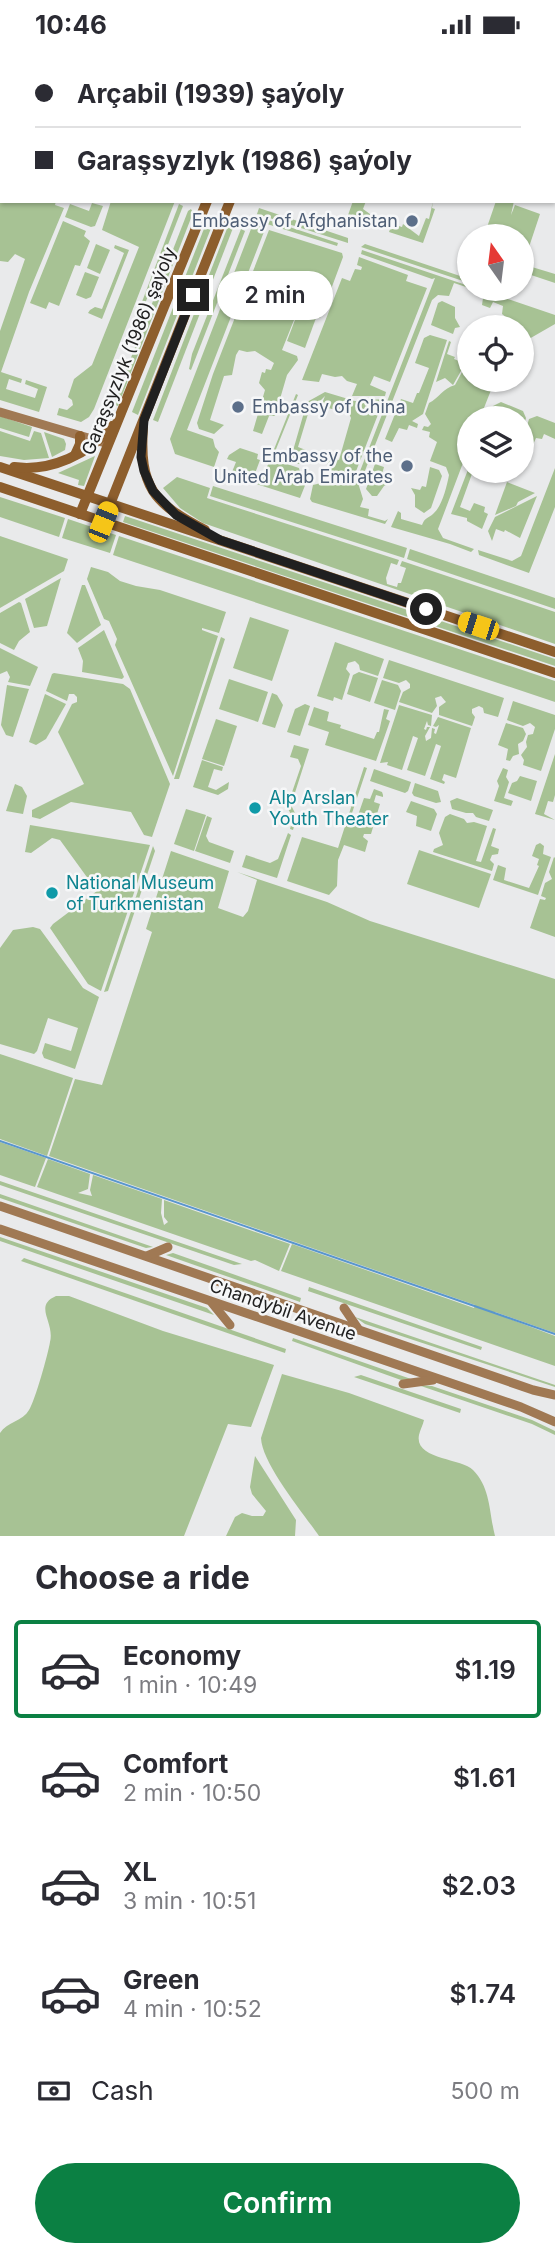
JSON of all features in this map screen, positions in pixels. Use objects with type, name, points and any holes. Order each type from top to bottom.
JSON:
[{"type":"main road","name":"Garaşsyzlyk (1986) şaýoly","points":[[80,514],[103,442],[123,412],[206,203]]},
{"type":"main road","points":[[103,522],[229,203]]},
{"type":"main road","points":[[0,412],[103,442]]},
{"type":"main road","points":[[144,420],[141,457],[153,491],[176,515],[220,540]]},
{"type":"main road","points":[[75,455],[80,444],[79,436]]},
{"type":"main road","points":[[0,466],[34,468],[53,465],[103,442]]},
{"type":"main road","points":[[0,466],[555,652]]},
{"type":"main road","points":[[0,487],[555,673]]},
{"type":"main road","name":"Chandybil Avenue","points":[[0,1206],[533,1390],[555,1395]]},
{"type":"main road","name":"Chandybil Avenue","points":[[0,1229],[521,1407],[555,1422]]},
{"type":"main road","points":[[147,1256],[168,1247]]},
{"type":"main road","points":[[211,1301],[230,1325]]},
{"type":"main road","points":[[344,1308],[359,1330]]},
{"type":"main road","points":[[403,1384],[437,1380]]},
{"type":"green space","points":[[0,203],[56,203],[64,208],[29,292],[1,372],[22,379],[21,383],[9,379],[6,389],[35,398],[38,389],[25,384],[26,380],[47,387],[39,412],[0,400],[0,331],[25,259],[15,254],[8,262],[0,261]]},
{"type":"green space","points":[[92,203],[103,206],[95,226],[91,227],[65,217],[70,204],[89,211]]},
{"type":"green space","points":[[110,203],[174,203],[94,409],[89,417],[81,422],[57,415],[59,408],[67,410],[73,405],[68,397],[74,379],[92,365],[139,247],[102,230]]},
{"type":"green space","points":[[352,203],[365,203],[363,209],[370,214],[369,218],[382,225],[381,229],[347,218]]},
{"type":"green space","points":[[433,203],[432,208],[435,209],[423,243],[389,232],[392,224],[402,227],[403,224],[419,236],[426,218],[429,219]]},
{"type":"green space","points":[[495,203],[514,203],[511,215],[515,205],[540,214],[534,232],[534,224],[488,224]]},
{"type":"green space","points":[[179,204],[183,206],[134,332],[126,344]]},
{"type":"green space","points":[[259,208],[348,238],[348,243],[257,214]]},
{"type":"green space","points":[[191,209],[193,213],[118,406],[113,404]]},
{"type":"green space","points":[[209,216],[215,218],[138,415],[132,412]]},
{"type":"green space","points":[[256,216],[338,243],[337,246],[267,224],[187,430],[213,439],[219,452],[214,467],[175,454],[170,439]]},
{"type":"green space","points":[[63,221],[86,231],[84,236],[90,241],[80,266],[75,265],[59,306],[49,302],[46,309],[30,303]]},
{"type":"green space","points":[[231,224],[233,228],[158,422],[153,420]]},
{"type":"green space","points":[[241,229],[245,231],[191,370],[192,354]]},
{"type":"green space","points":[[269,230],[342,253],[343,257],[327,300],[301,291],[296,303],[322,313],[320,318],[298,310],[282,350],[297,356],[298,360],[287,375],[275,416],[269,416],[262,434],[253,431],[265,390],[259,383],[262,372],[271,370],[274,363],[255,351],[239,350],[232,375],[224,376],[210,420],[224,425],[214,434],[199,429],[197,423],[213,374]]},
{"type":"green space","points":[[96,244],[110,250],[100,274],[87,268]]},
{"type":"green space","points":[[365,244],[457,275],[457,279],[361,247]]},
{"type":"green space","points":[[115,245],[129,250],[102,319],[88,313],[95,307],[102,309],[124,253],[114,248]]},
{"type":"green space","points":[[362,250],[457,282],[449,296],[438,295],[432,300],[359,486],[363,499],[360,507],[369,509],[368,516],[385,521],[388,519],[385,524],[312,502],[310,499],[313,485],[321,483],[327,476],[355,484],[435,278],[361,254]]},
{"type":"green space","points":[[359,257],[408,275],[406,281],[427,288],[390,382],[374,376],[370,385],[386,392],[385,396],[352,396],[357,384],[342,376],[322,374],[319,382],[302,380],[342,278],[350,281],[355,269],[361,270],[362,267],[357,265]]},
{"type":"green space","points":[[534,268],[555,274],[555,283],[534,276]]},
{"type":"green space","points":[[85,272],[99,277],[91,297],[86,299],[76,295]]},
{"type":"green space","points":[[442,301],[455,307],[457,328],[453,334],[431,325],[438,303]]},
{"type":"green space","points":[[483,301],[514,301],[555,315],[555,324],[534,336],[534,315],[503,315],[503,306],[493,302],[490,308],[482,305]]},
{"type":"green space","points":[[298,312],[316,318],[305,348],[287,341]]},
{"type":"green space","points":[[430,335],[447,340],[423,414],[412,421],[418,424],[417,428],[409,425],[407,430],[399,428],[392,442],[385,439],[401,399],[413,403],[429,368],[415,363],[424,338]]},
{"type":"green space","points":[[449,341],[451,342],[447,354],[457,360],[457,378],[453,385],[445,378],[436,382]]},
{"type":"green space","points":[[457,381],[457,392],[490,392],[485,406],[457,406],[457,479],[438,529],[443,538],[474,549],[471,552],[391,527],[398,511],[401,513],[401,519],[422,525],[439,506],[449,475],[446,467],[430,461],[437,442],[429,437],[430,432],[422,430],[424,426],[431,424],[425,414],[429,403]]},
{"type":"green space","points":[[325,392],[355,401],[384,399],[353,479],[329,472],[326,456],[339,460],[351,418],[344,403],[343,412],[321,406],[325,396],[319,402],[311,404],[298,447],[311,452],[310,456],[299,464],[290,461],[307,402]]},
{"type":"green space","points":[[296,394],[298,395],[272,459],[299,468],[306,483],[300,498],[241,479],[240,482],[229,478],[223,470],[232,472],[236,462],[227,459],[240,448],[258,454],[257,459],[260,460],[253,479],[261,482]]},
{"type":"green space","points":[[501,402],[511,406],[493,406]]},
{"type":"green space","points":[[0,416],[32,427],[29,437],[0,428]]},
{"type":"green space","points":[[534,417],[555,423],[555,439],[544,434],[542,439],[536,438],[534,442]]},
{"type":"green space","points":[[0,431],[30,441],[34,431],[41,433],[49,458],[24,460],[0,456]]},
{"type":"green space","points":[[44,432],[64,439],[65,450],[52,457]]},
{"type":"green space","points":[[95,456],[84,486],[78,485],[79,480],[58,473]]},
{"type":"green space","points":[[375,464],[384,467],[382,474],[391,482],[384,486],[377,496],[372,496],[366,489]]},
{"type":"green space","points":[[430,467],[439,470],[442,476],[431,508],[424,513],[415,507],[415,495],[411,488],[420,490],[422,486],[426,487]]},
{"type":"green space","points":[[555,468],[555,507],[529,573],[479,555],[478,550],[512,561],[521,556]]},
{"type":"green space","points":[[177,477],[210,488],[207,498],[399,560],[397,565],[391,563],[386,578],[387,584],[397,587],[398,583],[401,583],[406,568],[400,566],[402,561],[555,612],[555,644],[203,523],[180,508],[163,488]]},
{"type":"green space","points":[[463,483],[469,483],[460,507],[470,511],[474,503],[485,507],[484,512],[488,514],[482,529],[467,521],[467,518],[451,514]]},
{"type":"green space","points":[[507,483],[535,493],[518,502],[516,506],[495,515]]},
{"type":"green space","points":[[213,486],[407,548],[404,558],[210,496]]},
{"type":"green space","points":[[537,496],[520,538],[505,530],[496,529],[492,541],[488,531],[495,517]]},
{"type":"green space","points":[[0,497],[65,518],[59,537],[0,517]]},
{"type":"green space","points":[[125,516],[555,659],[555,666],[123,522]]},
{"type":"green space","points":[[68,519],[116,535],[110,553],[62,538]]},
{"type":"green space","points":[[0,536],[68,559],[64,571],[0,608]]},
{"type":"green space","points":[[119,536],[555,681],[555,702],[113,555]]},
{"type":"green space","points":[[410,549],[555,598],[555,609],[407,559]]},
{"type":"green space","points":[[91,567],[108,572],[120,581],[160,590],[226,612],[219,633],[202,628],[218,636],[173,776],[115,645],[117,639],[109,621],[104,619],[87,579]]},
{"type":"green space","points":[[61,578],[47,626],[34,628],[25,599]]},
{"type":"green space","points":[[82,585],[85,585],[101,625],[77,643],[67,633]]},
{"type":"green space","points":[[19,602],[30,632],[19,641],[14,650],[0,643],[0,613]]},
{"type":"green space","points":[[250,617],[289,630],[272,681],[233,668]]},
{"type":"green space","points":[[104,630],[124,677],[122,679],[82,672],[83,661],[78,648]]},
{"type":"green space","points":[[221,637],[225,639],[179,779],[174,779]]},
{"type":"green space","points":[[335,642],[384,659],[378,676],[360,670],[355,661],[348,663],[346,669],[350,674],[342,700],[334,697],[333,701],[317,696]]},
{"type":"green space","points":[[0,648],[38,667],[30,686],[8,682],[10,677],[7,671],[0,674]]},
{"type":"green space","points":[[389,660],[504,698],[498,717],[484,713],[479,706],[472,709],[475,717],[472,726],[439,715],[439,707],[446,702],[441,696],[435,698],[437,706],[432,713],[399,702],[410,684],[406,680],[399,683],[383,678]]},
{"type":"green space","points":[[359,672],[378,678],[370,702],[347,694],[353,675]]},
{"type":"green space","points":[[54,673],[123,684],[130,689],[170,784],[152,837],[144,835],[131,812],[71,802],[40,819],[32,817],[32,810],[84,784],[58,732],[72,704],[77,702],[77,697],[69,694],[67,701],[46,691]]},
{"type":"green space","points":[[229,679],[268,692],[258,722],[219,709]]},
{"type":"green space","points":[[382,680],[398,685],[401,691],[395,710],[374,703]]},
{"type":"green space","points":[[7,685],[29,689],[13,737],[6,735],[1,725]]},
{"type":"green space","points":[[272,693],[277,695],[283,705],[275,728],[262,724]]},
{"type":"green space","points":[[45,694],[66,704],[46,739],[36,745],[29,742]]},
{"type":"green space","points":[[513,701],[555,715],[555,729],[541,771],[523,765],[521,755],[527,747],[528,735],[533,734],[535,727],[530,723],[523,726],[507,720]]},
{"type":"green space","points":[[305,704],[310,706],[300,736],[287,732],[295,709]]},
{"type":"green space","points":[[399,705],[432,715],[431,726],[427,721],[424,729],[430,727],[425,736],[426,741],[431,738],[432,728],[436,734],[439,725],[433,726],[438,717],[471,728],[456,778],[444,774],[444,784],[430,779],[441,746],[436,744],[425,776],[407,770],[418,738],[413,736],[402,770],[387,765],[388,762],[380,763]]},
{"type":"green space","points":[[314,707],[329,712],[327,721],[341,725],[340,728],[374,739],[379,732],[384,709],[389,710],[386,719],[390,721],[376,761],[325,745],[329,732],[308,725]]},
{"type":"green space","points":[[216,719],[237,726],[224,766],[202,759]]},
{"type":"green space","points":[[506,723],[523,728],[526,734],[518,744],[519,754],[513,756],[510,761],[506,760],[508,749],[498,745]]},
{"type":"green space","points":[[294,745],[309,749],[291,805],[297,817],[293,830],[290,829],[293,818],[287,807],[301,766],[298,759],[290,757]]},
{"type":"green space","points":[[555,754],[555,795],[553,802],[548,801],[544,814],[555,820],[535,814]]},
{"type":"green space","points":[[202,760],[223,767],[222,771],[214,769],[208,787],[216,790],[229,782],[228,789],[218,795],[193,787]]},
{"type":"green space","points":[[364,767],[367,768],[350,819],[356,821],[364,798],[370,799],[374,789],[383,795],[376,795],[374,802],[380,804],[371,834],[364,834],[363,837],[368,841],[365,852],[344,845],[338,860],[337,886],[329,895],[287,881],[302,837],[338,848]]},
{"type":"green space","points":[[503,768],[508,770],[506,777],[509,782],[504,798],[513,801],[511,806],[494,801],[499,786],[497,781]]},
{"type":"green space","points":[[374,769],[411,782],[408,791],[405,793],[370,781]]},
{"type":"green space","points":[[520,776],[537,781],[531,801],[508,793],[512,783]]},
{"type":"green space","points":[[415,783],[438,791],[441,802],[414,796],[412,793]]},
{"type":"green space","points":[[15,784],[22,787],[27,796],[23,814],[6,811]]},
{"type":"green space","points":[[457,798],[493,810],[489,821],[476,817],[473,813],[452,809],[450,801]]},
{"type":"green space","points":[[411,801],[434,809],[437,814],[431,831],[416,826],[417,816],[406,812]]},
{"type":"green space","points":[[186,809],[206,815],[194,851],[174,844]]},
{"type":"green space","points":[[450,814],[464,819],[467,823],[487,826],[476,861],[481,862],[493,828],[496,829],[491,846],[499,849],[498,854],[492,855],[490,860],[494,864],[492,871],[433,852],[443,845],[439,833],[445,817]]},
{"type":"green space","points":[[207,816],[212,818],[206,836],[209,842],[234,851],[230,863],[195,851]]},
{"type":"green space","points":[[30,825],[150,845],[101,991],[88,984],[50,928],[97,891],[60,840],[52,838],[31,853],[25,852]]},
{"type":"green space","points":[[288,833],[291,835],[277,878],[242,867],[246,855],[270,863],[278,859]]},
{"type":"green space","points":[[540,843],[544,846],[543,854],[551,857],[538,895],[493,880],[498,865],[506,868],[504,880],[529,888],[539,866],[539,859],[532,856],[536,845]]},
{"type":"green space","points":[[153,846],[155,851],[108,991],[104,992]]},
{"type":"green space","points":[[419,850],[491,874],[479,908],[407,884]]},
{"type":"green space","points":[[171,851],[229,871],[218,908],[243,917],[248,911],[257,880],[237,872],[327,902],[370,921],[555,979],[555,1333],[494,1313],[555,1336],[555,1366],[281,1271],[292,1244],[474,1308],[475,1305],[49,1156],[75,1079],[102,1085],[152,932],[146,929]]},
{"type":"green space","points":[[554,857],[555,937],[530,928],[540,899],[546,898],[541,896],[545,883],[552,879],[549,872]]},
{"type":"green space","points":[[33,927],[40,929],[83,988],[99,997],[75,1069],[44,1058],[42,1053],[45,1043],[71,1051],[78,1028],[48,1018],[34,1054],[0,1044],[0,948],[13,930]]},
{"type":"green space","points":[[0,1054],[73,1078],[47,1156],[0,1139]]},
{"type":"green space","points":[[0,1142],[46,1158],[35,1187],[0,1175]]},
{"type":"green space","points":[[48,1159],[90,1174],[88,1189],[78,1193],[92,1196],[90,1190],[93,1175],[162,1199],[164,1225],[168,1222],[164,1217],[164,1200],[290,1244],[279,1271],[255,1260],[251,1261],[37,1187]]},
{"type":"green space","points":[[0,1181],[242,1264],[234,1265],[0,1185]]},
{"type":"green space","points":[[0,1194],[153,1247],[146,1248],[0,1198]]},
{"type":"green space","points":[[0,1237],[207,1308],[214,1315],[0,1241]]},
{"type":"green space","points":[[173,1253],[301,1298],[300,1302],[166,1255]]},
{"type":"green space","points":[[24,1258],[286,1349],[285,1353],[21,1261]]},
{"type":"green space","points":[[309,1287],[482,1347],[481,1350],[308,1291]]},
{"type":"green space","points":[[56,1296],[69,1296],[163,1331],[274,1365],[251,1427],[228,1424],[184,1536],[0,1536],[0,1433],[26,1414],[32,1405],[51,1335],[46,1305]]},
{"type":"green space","points":[[355,1317],[555,1385],[555,1387],[365,1324]]},
{"type":"green space","points":[[293,1338],[411,1379],[401,1380],[292,1341]]},
{"type":"green space","points":[[282,1374],[349,1393],[424,1420],[419,1443],[424,1449],[467,1466],[479,1477],[486,1493],[495,1536],[319,1536],[276,1475],[263,1449],[261,1438]]},
{"type":"green space","points":[[361,1375],[461,1409],[460,1413],[354,1377]]},
{"type":"green space","points":[[418,1385],[432,1386],[532,1420],[555,1431],[555,1435],[532,1424]]},
{"type":"green space","points":[[255,1456],[296,1520],[295,1536],[226,1536],[235,1517],[242,1513],[263,1516],[266,1511],[252,1494],[250,1487]]},
{"type":"waterway","points":[[0,1141],[555,1334]]},
{"type":"place","name":"Embassy of Afghanistan","points":[[412,221]]},
{"type":"place","name":"Embassy of China","points":[[238,407]]},
{"type":"place","name":"Embassy of the United Arab Emirates","points":[[407,466]]},
{"type":"place","name":"Alp Arslan Youth Theater","points":[[255,808]]},
{"type":"place","name":"National Museum of Turkmenistan","points":[[52,893]]},
{"type":"route","points":[[193,295],[144,420],[141,457],[153,491],[176,515],[220,540],[426,609]]}]
